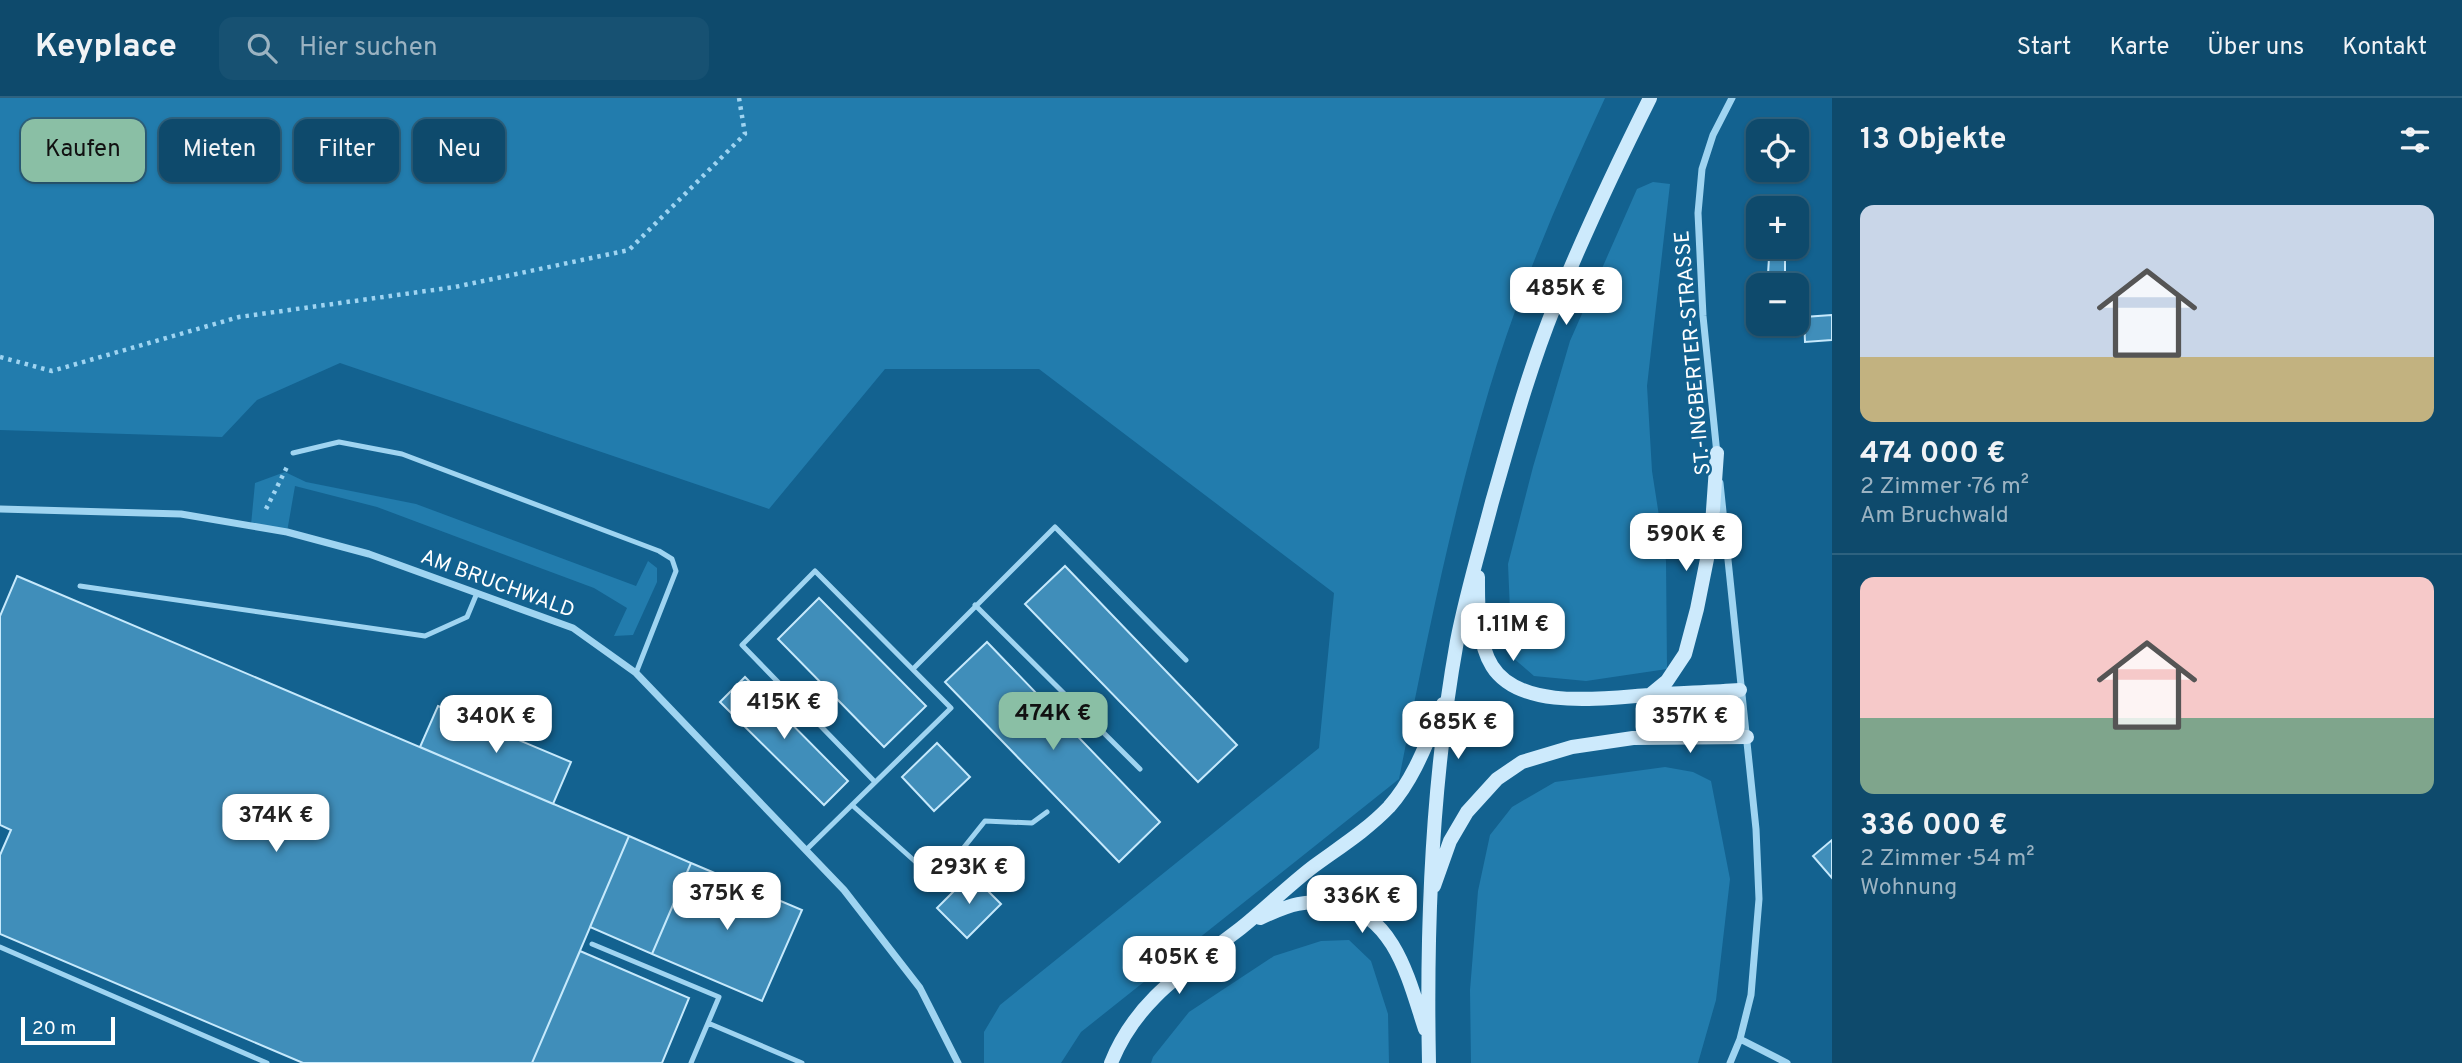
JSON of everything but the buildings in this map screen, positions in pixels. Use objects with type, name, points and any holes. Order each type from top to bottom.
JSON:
[{"type":"main road","points":[[1429,1063],[1428,904],[1433,829],[1458,637],[1514,426],[1554,307],[1613,172],[1650,98]]},
{"type":"main road","points":[[1650,695],[1667,681],[1685,654],[1711,539],[1717,453]]},
{"type":"main road","points":[[1478,554],[1478,610],[1484,645],[1492,666],[1510,684],[1539,695],[1569,699],[1740,690]]},
{"type":"main road","points":[[1111,1063],[1118,1044],[1137,1014],[1171,979],[1241,928],[1310,869],[1375,821],[1391,804],[1413,772],[1449,690]]},
{"type":"main road","points":[[1428,904],[1450,841],[1467,812],[1497,779],[1522,762],[1572,747],[1633,738],[1747,737]]},
{"type":"main road","points":[[1241,928],[1281,908],[1312,901],[1356,908],[1381,927],[1404,965],[1428,1040]]},
{"type":"street","name":"ST.-INGBERTER-STRASSE","points":[[1732,98],[1713,135],[1702,169],[1698,212],[1703,316],[1756,829],[1759,899],[1751,995],[1740,1039]]},
{"type":"street","name":"AM BRUCHWALD","points":[[0,509],[181,514],[264,527],[369,554],[573,628],[636,673],[844,890],[920,988],[958,1063]]},
{"type":"street","points":[[1730,1063],[1740,1039],[1787,1063]]},
{"type":"lane","points":[[293,453],[339,442],[402,454],[659,551],[672,559],[676,571],[636,673]]},
{"type":"lane","points":[[913,669],[1055,527],[1186,660]]},
{"type":"lane","points":[[806,850],[951,708],[815,571],[743,645],[875,782]]},
{"type":"lane","points":[[80,586],[425,636],[467,617],[477,593]]},
{"type":"lane","points":[[975,605],[1140,769]]},
{"type":"lane","points":[[852,805],[937,881],[985,821],[1032,822],[1047,812]]},
{"type":"lane","points":[[592,944],[719,997],[691,1063]]},
{"type":"lane","points":[[0,947],[267,1063]]},
{"type":"lane","points":[[708,1023],[802,1063]]},
{"type":"path","points":[[0,357],[51,371],[239,317],[455,287],[629,250],[745,134],[739,98]]},
{"type":"path","points":[[264,527],[267,506],[293,453]]},
{"type":"shaded area","points":[[0,98],[1605,98],[1542,242],[1489,390],[1451,534],[1399,779],[1081,1032],[1061,1063],[984,1063],[984,1032],[1000,1005],[1319,748],[1334,593],[1039,369],[885,369],[769,509],[340,363],[257,400],[222,437],[0,430]]},
{"type":"shaded area","points":[[1653,182],[1670,184],[1647,386],[1652,471],[1666,561],[1667,669],[1586,681],[1534,676],[1512,657],[1508,564],[1570,341],[1637,189]]},
{"type":"shaded area","points":[[285,472],[306,482],[416,504],[636,586],[648,561],[657,568],[657,582],[633,635],[614,636],[627,608],[594,588],[377,507],[295,486],[287,532],[251,525],[255,483]]},
{"type":"shaded area","points":[[1665,767],[1693,772],[1711,781],[1730,879],[1716,1000],[1698,1063],[1471,1063],[1470,990],[1478,891],[1490,835],[1512,807],[1555,782]]},
{"type":"shaded area","points":[[1349,940],[1371,961],[1388,1014],[1389,1063],[1151,1063],[1189,1012],[1274,956],[1321,941]]}]
